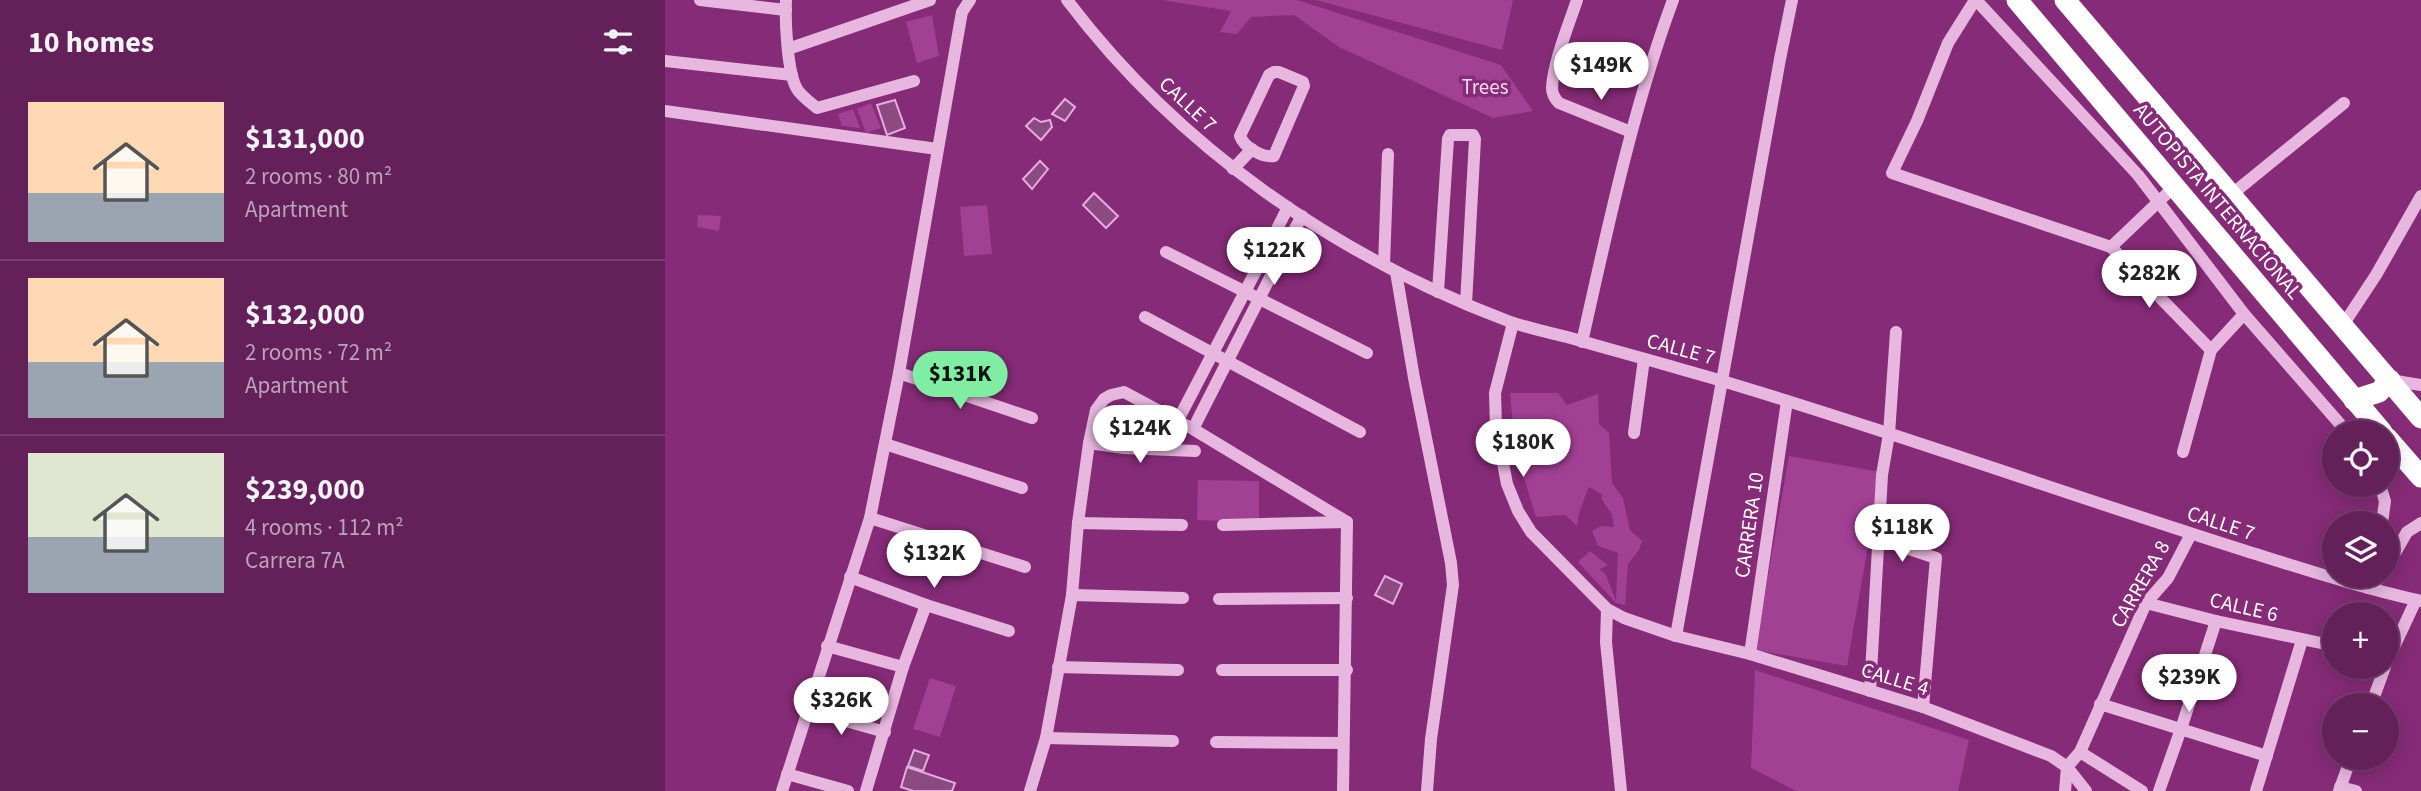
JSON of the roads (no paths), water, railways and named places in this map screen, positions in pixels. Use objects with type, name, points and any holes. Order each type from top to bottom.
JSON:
[{"type":"highway","name":"AUTOPISTA INTERNACIONAL","points":[[2017,0],[2372,420]]},
{"type":"highway","name":"AUTOPISTA INTERNACIONAL","points":[[2065,0],[2421,418]]},
{"type":"highway","points":[[2354,400],[2379,392],[2390,380]]},
{"type":"highway","points":[[2399,452],[2421,477]]},
{"type":"street","points":[[700,0],[786,5],[788,50],[796,89],[817,108],[914,81]]},
{"type":"street","points":[[788,50],[930,0]]},
{"type":"street","points":[[782,791],[870,518],[899,373],[962,12],[970,0]]},
{"type":"street","name":"CALLE 7","points":[[1067,0],[1142,88],[1191,135],[1234,169],[1302,216],[1396,272],[1438,292],[1513,323],[1721,380],[2191,534],[2322,571]]},
{"type":"street","points":[[1577,0],[1557,66],[1552,87],[1553,96],[1559,103],[1631,132]]},
{"type":"street","points":[[1576,340],[1631,132],[1673,0]]},
{"type":"street","points":[[1676,636],[1792,0]]},
{"type":"street","points":[[2211,350],[2111,247],[1892,173],[1917,121],[1948,43],[1976,0],[2138,175],[2244,314],[2337,420]]},
{"type":"street","points":[[665,61],[792,75]]},
{"type":"street","points":[[1279,72],[1303,82],[1304,91],[1274,156],[1268,157],[1252,149],[1240,136],[1269,75],[1279,72]]},
{"type":"street","points":[[2231,195],[2344,103]]},
{"type":"street","points":[[665,111],[937,149]]},
{"type":"street","points":[[1438,292],[1448,139],[1450,135],[1473,135],[1475,139],[1466,304]]},
{"type":"street","points":[[1234,169],[1252,149]]},
{"type":"street","points":[[1384,265],[1388,154]]},
{"type":"street","points":[[2111,247],[2175,186]]},
{"type":"street","points":[[2343,325],[2376,275],[2421,196]]},
{"type":"street","points":[[1178,420],[1288,207]]},
{"type":"street","points":[[1193,429],[1302,216]]},
{"type":"street","points":[[1166,252],[1367,353]]},
{"type":"street","points":[[1396,272],[1453,585],[1431,739],[1427,791]]},
{"type":"street","points":[[2183,452],[2211,350],[2244,314]]},
{"type":"street","points":[[1145,317],[1360,432]]},
{"type":"street","points":[[1513,323],[1495,394],[1496,427],[1507,484],[1518,511],[1531,532],[1607,609],[1606,642],[1621,791]]},
{"type":"street","points":[[1870,691],[1882,475],[1889,434],[1896,332]]},
{"type":"street","points":[[1634,433],[1644,359]]},
{"type":"street","points":[[899,373],[1032,418]]},
{"type":"street","points":[[2390,380],[2421,385]]},
{"type":"street","points":[[1030,791],[1046,738],[1072,595],[1089,443],[1100,402],[1111,395],[1124,392],[1178,420],[1347,522]]},
{"type":"street","name":"CARRERA 10","points":[[1750,654],[1787,401]]},
{"type":"street","points":[[1089,443],[1195,451]]},
{"type":"street","points":[[885,444],[1022,488]]},
{"type":"street","points":[[870,518],[1025,567]]},
{"type":"street","points":[[1223,525],[1347,522]]},
{"type":"street","points":[[1343,791],[1347,522]]},
{"type":"street","points":[[1078,523],[1182,525]]},
{"type":"street","points":[[2399,546],[2407,532],[2421,523]]},
{"type":"street","name":"CARRERA 8","points":[[2067,767],[2080,752],[2146,603],[2168,578],[2191,534]]},
{"type":"street","points":[[1879,539],[1936,558],[1923,707]]},
{"type":"street","points":[[850,577],[1009,631]]},
{"type":"street","name":"CALLE 7","points":[[2368,588],[2419,600]]},
{"type":"street","points":[[1072,595],[1183,598]]},
{"type":"street","points":[[1219,599],[1347,598]]},
{"type":"street","points":[[2399,638],[2419,600]]},
{"type":"street","name":"CALLE 6","points":[[2146,603],[2322,644]]},
{"type":"street","points":[[866,791],[903,667],[926,605]]},
{"type":"street","name":"CALLE 4","points":[[1607,609],[1624,618],[1676,636],[1750,654],[1923,707],[2051,756],[2067,767],[2086,791]]},
{"type":"street","points":[[2159,791],[2216,621]]},
{"type":"street","points":[[2256,791],[2302,640]]},
{"type":"street","points":[[827,646],[903,667]]},
{"type":"street","points":[[1058,667],[1178,670]]},
{"type":"street","points":[[1222,670],[1346,670]]},
{"type":"street","points":[[2101,704],[2267,756]]},
{"type":"street","points":[[807,710],[885,732]]},
{"type":"street","points":[[1046,738],[1173,741]]},
{"type":"street","points":[[1216,741],[1343,743]]},
{"type":"street","points":[[2080,752],[2142,791]]},
{"type":"street","points":[[2065,791],[2067,767]]},
{"type":"street","points":[[2346,770],[2339,789],[2356,791]]},
{"type":"street","points":[[787,774],[848,791]]},
{"type":"park label","name":"Trees","points":[[1485,87]]}]
